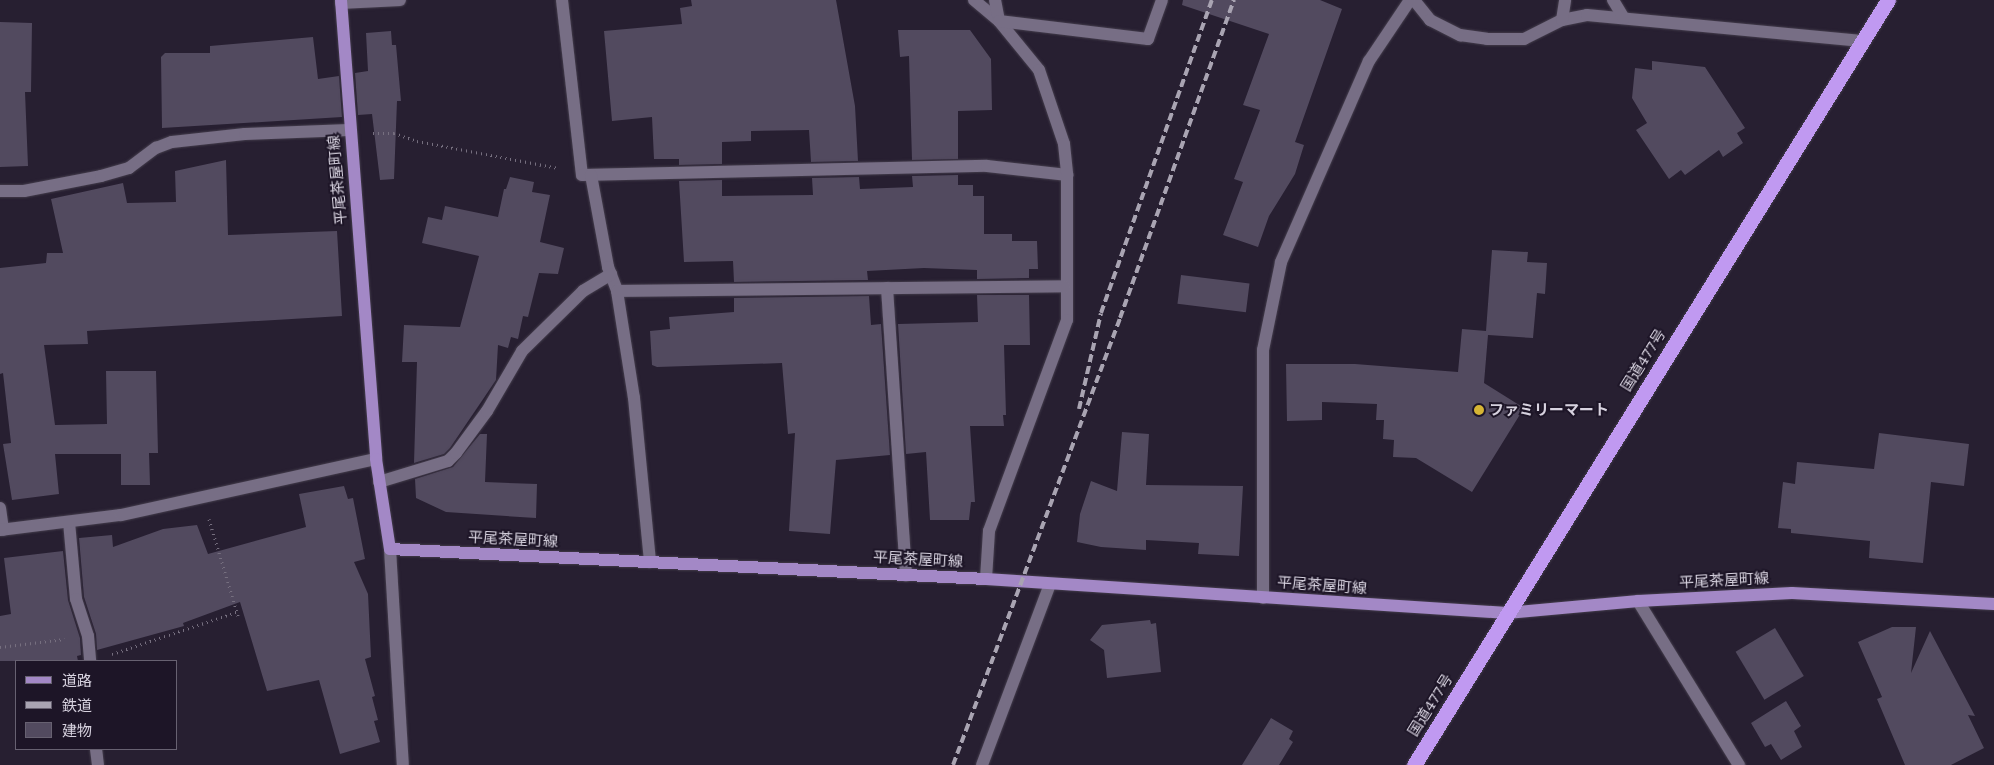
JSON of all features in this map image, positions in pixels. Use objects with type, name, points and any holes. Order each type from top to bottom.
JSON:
[{"type":"highway","name":"国道477号","points":[[1414,765],[1888,0]]},
{"type":"main road","name":"平尾茶屋町線","points":[[341,1],[376,460],[390,549],[986,579],[1507,613],[1638,601],[1792,593],[1994,604]]},
{"type":"street","points":[[341,1],[400,0]]},
{"type":"street","points":[[562,0],[586,172],[610,274],[617,291],[634,398],[650,562]]},
{"type":"street","points":[[974,0],[999,21],[1039,70],[1064,144],[1067,175],[1065,286],[1067,320],[989,531],[986,579]]},
{"type":"street","points":[[995,0],[999,21]]},
{"type":"street","points":[[999,21],[1148,39],[1162,0]]},
{"type":"street","points":[[1263,598],[1263,350],[1281,262],[1369,61],[1410,0]]},
{"type":"street","points":[[1414,0],[1430,20],[1460,35],[1488,38],[1524,39],[1562,20],[1586,16],[1862,40]]},
{"type":"street","points":[[1562,20],[1565,0]]},
{"type":"street","points":[[1612,0],[1624,18]]},
{"type":"street","points":[[0,191],[24,191],[101,176],[129,168],[156,148],[172,142],[245,134],[350,132]]},
{"type":"street","points":[[586,172],[987,166],[1067,175]]},
{"type":"street","points":[[380,482],[448,461],[487,411],[522,351],[583,291],[610,274]]},
{"type":"street","points":[[617,291],[1065,286]]},
{"type":"street","points":[[887,288],[906,575]]},
{"type":"street","points":[[0,508],[1,530],[69,522],[121,515],[376,460]]},
{"type":"street","points":[[69,522],[76,599],[88,636],[90,660]]},
{"type":"street","points":[[390,549],[403,765]]},
{"type":"street","points":[[982,765],[1050,584]]},
{"type":"street","points":[[1638,601],[1739,765]]},
{"type":"street","points":[[96,750],[98,765]]},
{"type":"path","points":[[350,132],[394,133],[427,143],[586,172]]},
{"type":"path","points":[[202,497],[239,619]]},
{"type":"path","points":[[93,660],[237,612]]},
{"type":"path","points":[[0,647],[88,636]]},
{"type":"building","points":[[691,0],[836,0],[855,106],[858,161],[811,162],[809,130],[751,131],[751,141],[722,142],[722,164],[679,165],[679,159],[654,159],[652,117],[612,121],[604,31],[682,24],[680,8],[692,6]]},
{"type":"building","points":[[1183,0],[1320,0],[1342,9],[1295,142],[1304,145],[1295,174],[1269,216],[1258,247],[1223,235],[1243,182],[1234,179],[1260,110],[1243,105],[1269,34],[1182,5]]},
{"type":"building","points":[[0,22],[32,23],[31,92],[25,92],[28,166],[0,167]]},
{"type":"building","points":[[898,30],[970,30],[991,59],[992,110],[958,111],[958,159],[912,160],[909,56],[900,57]]},
{"type":"building","points":[[391,31],[392,45],[396,45],[401,101],[397,101],[394,179],[380,180],[372,114],[358,115],[355,73],[368,71],[366,33]]},
{"type":"building","points":[[313,37],[318,79],[339,76],[342,117],[162,128],[161,57],[165,53],[210,53],[210,46]]},
{"type":"building","points":[[1652,61],[1705,67],[1745,128],[1737,133],[1743,143],[1723,157],[1719,150],[1685,175],[1681,170],[1669,179],[1636,130],[1647,123],[1632,98],[1635,68],[1652,70]]},
{"type":"building","points":[[226,160],[228,235],[337,231],[342,316],[87,331],[88,344],[44,345],[55,425],[107,424],[106,371],[156,371],[158,453],[149,453],[150,485],[121,485],[121,454],[55,454],[59,494],[12,500],[3,444],[11,443],[3,373],[0,374],[0,268],[46,263],[47,253],[63,253],[51,199],[123,183],[127,203],[176,202],[175,171]]},
{"type":"building","points":[[958,175],[958,185],[973,185],[973,196],[984,196],[984,234],[1012,234],[1012,241],[1037,241],[1038,269],[1029,269],[1029,278],[977,279],[977,270],[924,268],[867,271],[868,280],[734,282],[733,261],[684,262],[679,181],[722,180],[722,196],[813,195],[812,178],[859,177],[860,189],[913,187],[912,176]]},
{"type":"building","points":[[510,177],[534,182],[532,192],[550,195],[540,242],[564,248],[558,274],[539,273],[528,317],[523,316],[518,339],[511,337],[508,348],[498,345],[496,380],[450,448],[444,454],[414,463],[417,362],[402,362],[404,325],[460,327],[479,256],[422,243],[428,217],[442,220],[445,206],[498,217],[504,189],[506,189]]},
{"type":"building","points":[[1492,250],[1528,252],[1527,262],[1547,263],[1545,294],[1537,293],[1533,338],[1488,335],[1484,383],[1524,408],[1472,492],[1416,458],[1393,457],[1394,440],[1383,439],[1384,420],[1376,420],[1377,404],[1322,402],[1322,420],[1287,421],[1286,364],[1355,364],[1458,372],[1462,329],[1486,331]]},
{"type":"building","points":[[1181,275],[1249,283],[1246,312],[1177,304]]},
{"type":"building","points":[[977,295],[1029,295],[1030,345],[1004,345],[1006,415],[1003,415],[1004,426],[970,426],[975,502],[971,502],[969,520],[930,520],[926,452],[906,454],[898,324],[978,322]]},
{"type":"building","points":[[869,296],[871,325],[881,324],[890,455],[836,460],[830,534],[789,531],[795,433],[788,434],[782,363],[657,367],[652,365],[650,331],[670,329],[669,317],[734,312],[734,298]]},
{"type":"building","points":[[1122,432],[1149,434],[1146,485],[1243,486],[1239,556],[1198,554],[1199,543],[1146,540],[1146,550],[1101,547],[1077,542],[1080,514],[1091,481],[1117,491]]},
{"type":"building","points":[[1879,433],[1969,444],[1964,486],[1931,482],[1923,563],[1869,558],[1870,541],[1791,533],[1791,529],[1778,528],[1783,482],[1795,484],[1797,462],[1874,469]]},
{"type":"building","points":[[480,434],[487,434],[485,482],[537,484],[536,518],[446,512],[416,498],[415,479],[453,467]]},
{"type":"building","points":[[344,486],[348,499],[353,498],[365,559],[354,562],[368,594],[371,657],[365,659],[375,696],[372,697],[378,720],[374,721],[380,742],[340,754],[319,680],[267,691],[240,602],[183,623],[184,626],[97,650],[96,634],[84,597],[79,538],[112,535],[113,547],[163,529],[197,525],[208,554],[306,527],[299,494]]},
{"type":"building","points":[[63,551],[68,600],[80,638],[81,655],[77,656],[78,660],[0,661],[0,616],[11,614],[4,558]]},
{"type":"building","points":[[1150,620],[1151,624],[1156,623],[1161,672],[1107,678],[1104,650],[1090,640],[1102,625]]},
{"type":"building","points":[[1892,627],[1916,627],[1911,673],[1930,631],[1975,716],[1968,715],[1984,748],[1951,765],[1905,765],[1877,699],[1882,697],[1858,642]]},
{"type":"building","points":[[1775,628],[1804,676],[1764,700],[1736,652]]},
{"type":"building","points":[[1786,701],[1801,726],[1794,731],[1802,747],[1781,760],[1771,744],[1765,747],[1751,723]]},
{"type":"building","points":[[1271,718],[1293,731],[1289,739],[1293,742],[1279,765],[1242,765]]},
{"type":"railway","points":[[1079,409],[1101,313],[1212,0]]},
{"type":"railway","points":[[953,765],[1120,318],[1234,0]]},
{"type":"place","name":"ファミリーマート","points":[[1479,410]]}]
